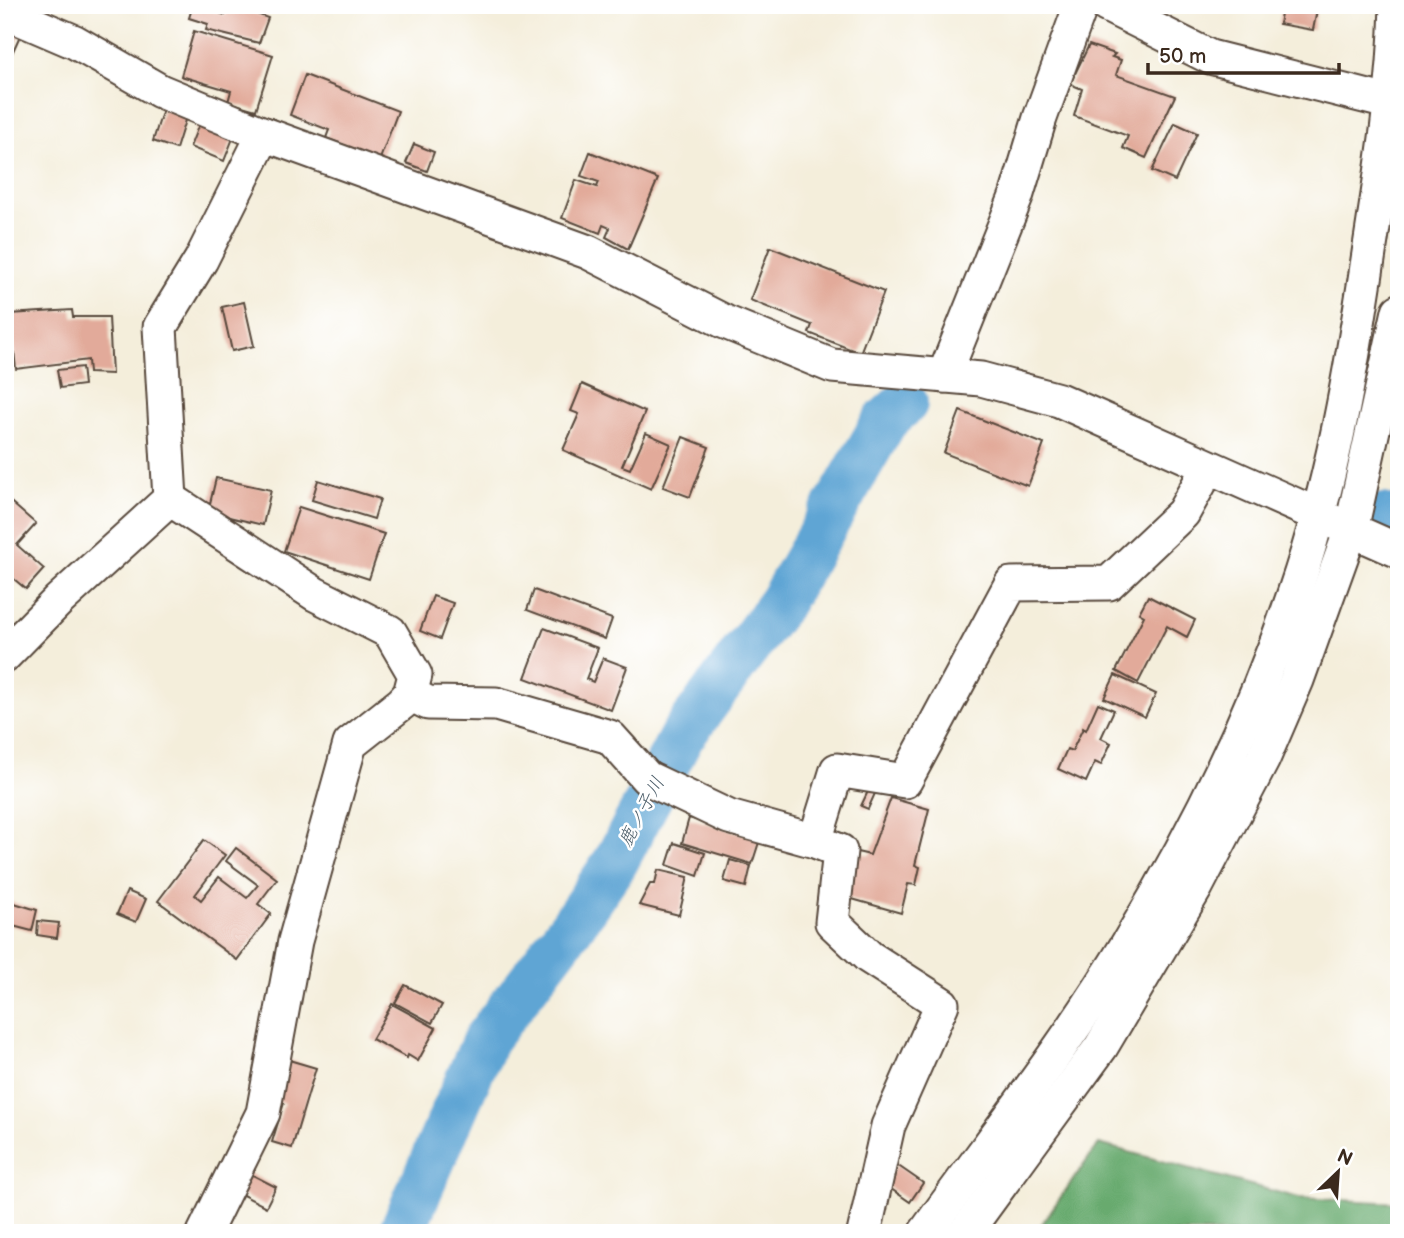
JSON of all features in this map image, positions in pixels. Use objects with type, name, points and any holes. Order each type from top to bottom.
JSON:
[{"type":"street","points":[[944,376],[1016,197],[1040,118],[1082,5]]},
{"type":"street","points":[[1106,5],[1210,57],[1392,103]]},
{"type":"street","points":[[925,1233],[1129,943],[1229,756],[1269,664],[1295,591],[1317,516],[1356,337],[1392,103],[1397,5]]},
{"type":"street","points":[[5,12],[75,42],[160,91],[264,134],[588,252],[725,322],[832,366],[981,379],[1059,400],[1399,551]]},
{"type":"street","points":[[170,499],[160,327],[201,260],[264,134]]},
{"type":"street","points":[[965,1233],[1101,1047],[1232,824],[1297,680],[1352,530],[1399,311]]},
{"type":"street","points":[[815,841],[837,770],[905,781],[1011,584],[1109,583],[1183,513],[1208,468]]},
{"type":"street","points":[[5,656],[58,601],[170,499]]},
{"type":"street","points":[[170,499],[315,594],[390,632],[415,676],[410,694],[351,744],[295,941],[263,1113],[204,1233]]},
{"type":"street","points":[[410,694],[428,703],[496,704],[610,737],[647,778],[729,817],[815,841],[839,852],[832,922],[869,957],[942,1004],[888,1126],[864,1233]]},
{"type":"green space","points":[[1099,1144],[1299,1198],[1399,1203],[1399,1233],[1035,1233]]},
{"type":"building","points":[[193,5],[212,5],[211,10],[225,15],[227,5],[231,5],[268,18],[259,43],[206,30],[208,24],[189,18]]},
{"type":"building","points":[[1277,5],[1318,5],[1313,30],[1279,24],[1282,8]]},
{"type":"building","points":[[5,22],[23,29],[9,60],[5,59]]},
{"type":"building","points":[[194,31],[273,55],[256,110],[228,102],[231,91],[181,76]]},
{"type":"building","points":[[1089,45],[1115,54],[1112,57],[1121,60],[1116,75],[1175,96],[1146,158],[1123,148],[1128,136],[1074,116],[1082,89],[1070,84]]},
{"type":"building","points":[[305,75],[398,111],[380,159],[326,138],[329,130],[290,115]]},
{"type":"building","points":[[163,109],[186,117],[176,149],[153,141]]},
{"type":"building","points":[[201,119],[235,133],[224,161],[190,147]]},
{"type":"building","points":[[1175,123],[1197,133],[1175,181],[1152,171]]},
{"type":"building","points":[[414,144],[434,152],[427,171],[406,163]]},
{"type":"building","points":[[590,152],[658,179],[628,249],[606,237],[610,228],[603,225],[600,233],[562,218],[576,180],[597,187],[599,182],[581,176]]},
{"type":"building","points":[[770,247],[884,292],[860,353],[809,333],[812,325],[750,300]]},
{"type":"building","points":[[244,302],[254,346],[232,351],[222,307]]},
{"type":"building","points":[[72,310],[73,317],[109,317],[112,374],[89,373],[88,360],[16,369],[10,314]]},
{"type":"building","points":[[82,367],[84,385],[60,388],[57,370]]},
{"type":"building","points":[[582,384],[645,412],[622,466],[630,469],[646,433],[671,444],[651,489],[563,450],[579,414],[571,411]]},
{"type":"building","points":[[960,411],[1044,444],[1028,486],[944,453]]},
{"type":"building","points":[[683,437],[709,447],[690,497],[663,487]]},
{"type":"building","points":[[216,478],[271,490],[263,525],[208,512]]},
{"type":"building","points":[[318,480],[380,499],[374,519],[312,500]]},
{"type":"building","points":[[5,497],[36,524],[17,545],[44,569],[26,589],[8,574],[5,577]]},
{"type":"building","points":[[299,507],[384,534],[369,579],[284,551]]},
{"type":"building","points":[[534,590],[612,619],[605,639],[527,610]]},
{"type":"building","points":[[433,596],[453,603],[440,639],[420,631]]},
{"type":"building","points":[[1148,596],[1195,620],[1187,637],[1167,626],[1138,683],[1116,671],[1144,616],[1139,613]]},
{"type":"building","points":[[544,628],[598,648],[586,679],[593,682],[603,658],[627,667],[611,710],[525,678]]},
{"type":"building","points":[[1115,675],[1156,694],[1145,717],[1104,698]]},
{"type":"building","points":[[1098,703],[1114,710],[1101,738],[1111,743],[1101,765],[1095,762],[1086,782],[1058,769],[1067,749],[1072,751],[1083,728],[1086,730]]},
{"type":"building","points":[[870,787],[877,789],[868,809],[861,806]]},
{"type":"building","points":[[891,798],[929,809],[915,865],[920,867],[916,885],[908,884],[901,913],[845,897],[857,852],[870,855]]},
{"type":"building","points":[[689,818],[760,839],[752,864],[682,843]]},
{"type":"building","points":[[204,840],[225,855],[195,895],[201,900],[219,877],[247,898],[258,885],[226,861],[236,848],[277,879],[258,904],[271,914],[237,960],[158,901]]},
{"type":"building","points":[[674,843],[705,853],[698,876],[667,865]]},
{"type":"building","points":[[730,860],[751,866],[746,887],[724,881]]},
{"type":"building","points":[[658,870],[688,877],[679,915],[639,905],[650,884],[655,884]]},
{"type":"building","points":[[127,891],[146,899],[136,922],[117,914]]},
{"type":"building","points":[[11,902],[37,910],[32,931],[5,924]]},
{"type":"building","points":[[38,921],[59,923],[57,938],[37,935]]},
{"type":"building","points":[[405,985],[442,1005],[432,1023],[395,1003]]},
{"type":"building","points":[[392,1004],[436,1028],[418,1061],[372,1039]]},
{"type":"building","points":[[289,1060],[316,1068],[292,1148],[272,1142],[284,1103],[277,1101]]},
{"type":"building","points":[[897,1165],[923,1183],[910,1202],[884,1184]]},
{"type":"building","points":[[239,1168],[276,1187],[266,1207],[229,1188]]},
{"type":"waterway","name":"鹿ノ子川","points":[[401,1233],[485,1040],[571,927],[616,861],[682,736],[781,602],[885,421],[905,403]]},
{"type":"waterway","name":"鹿ノ子川","points":[[1383,516],[1399,523]]}]
